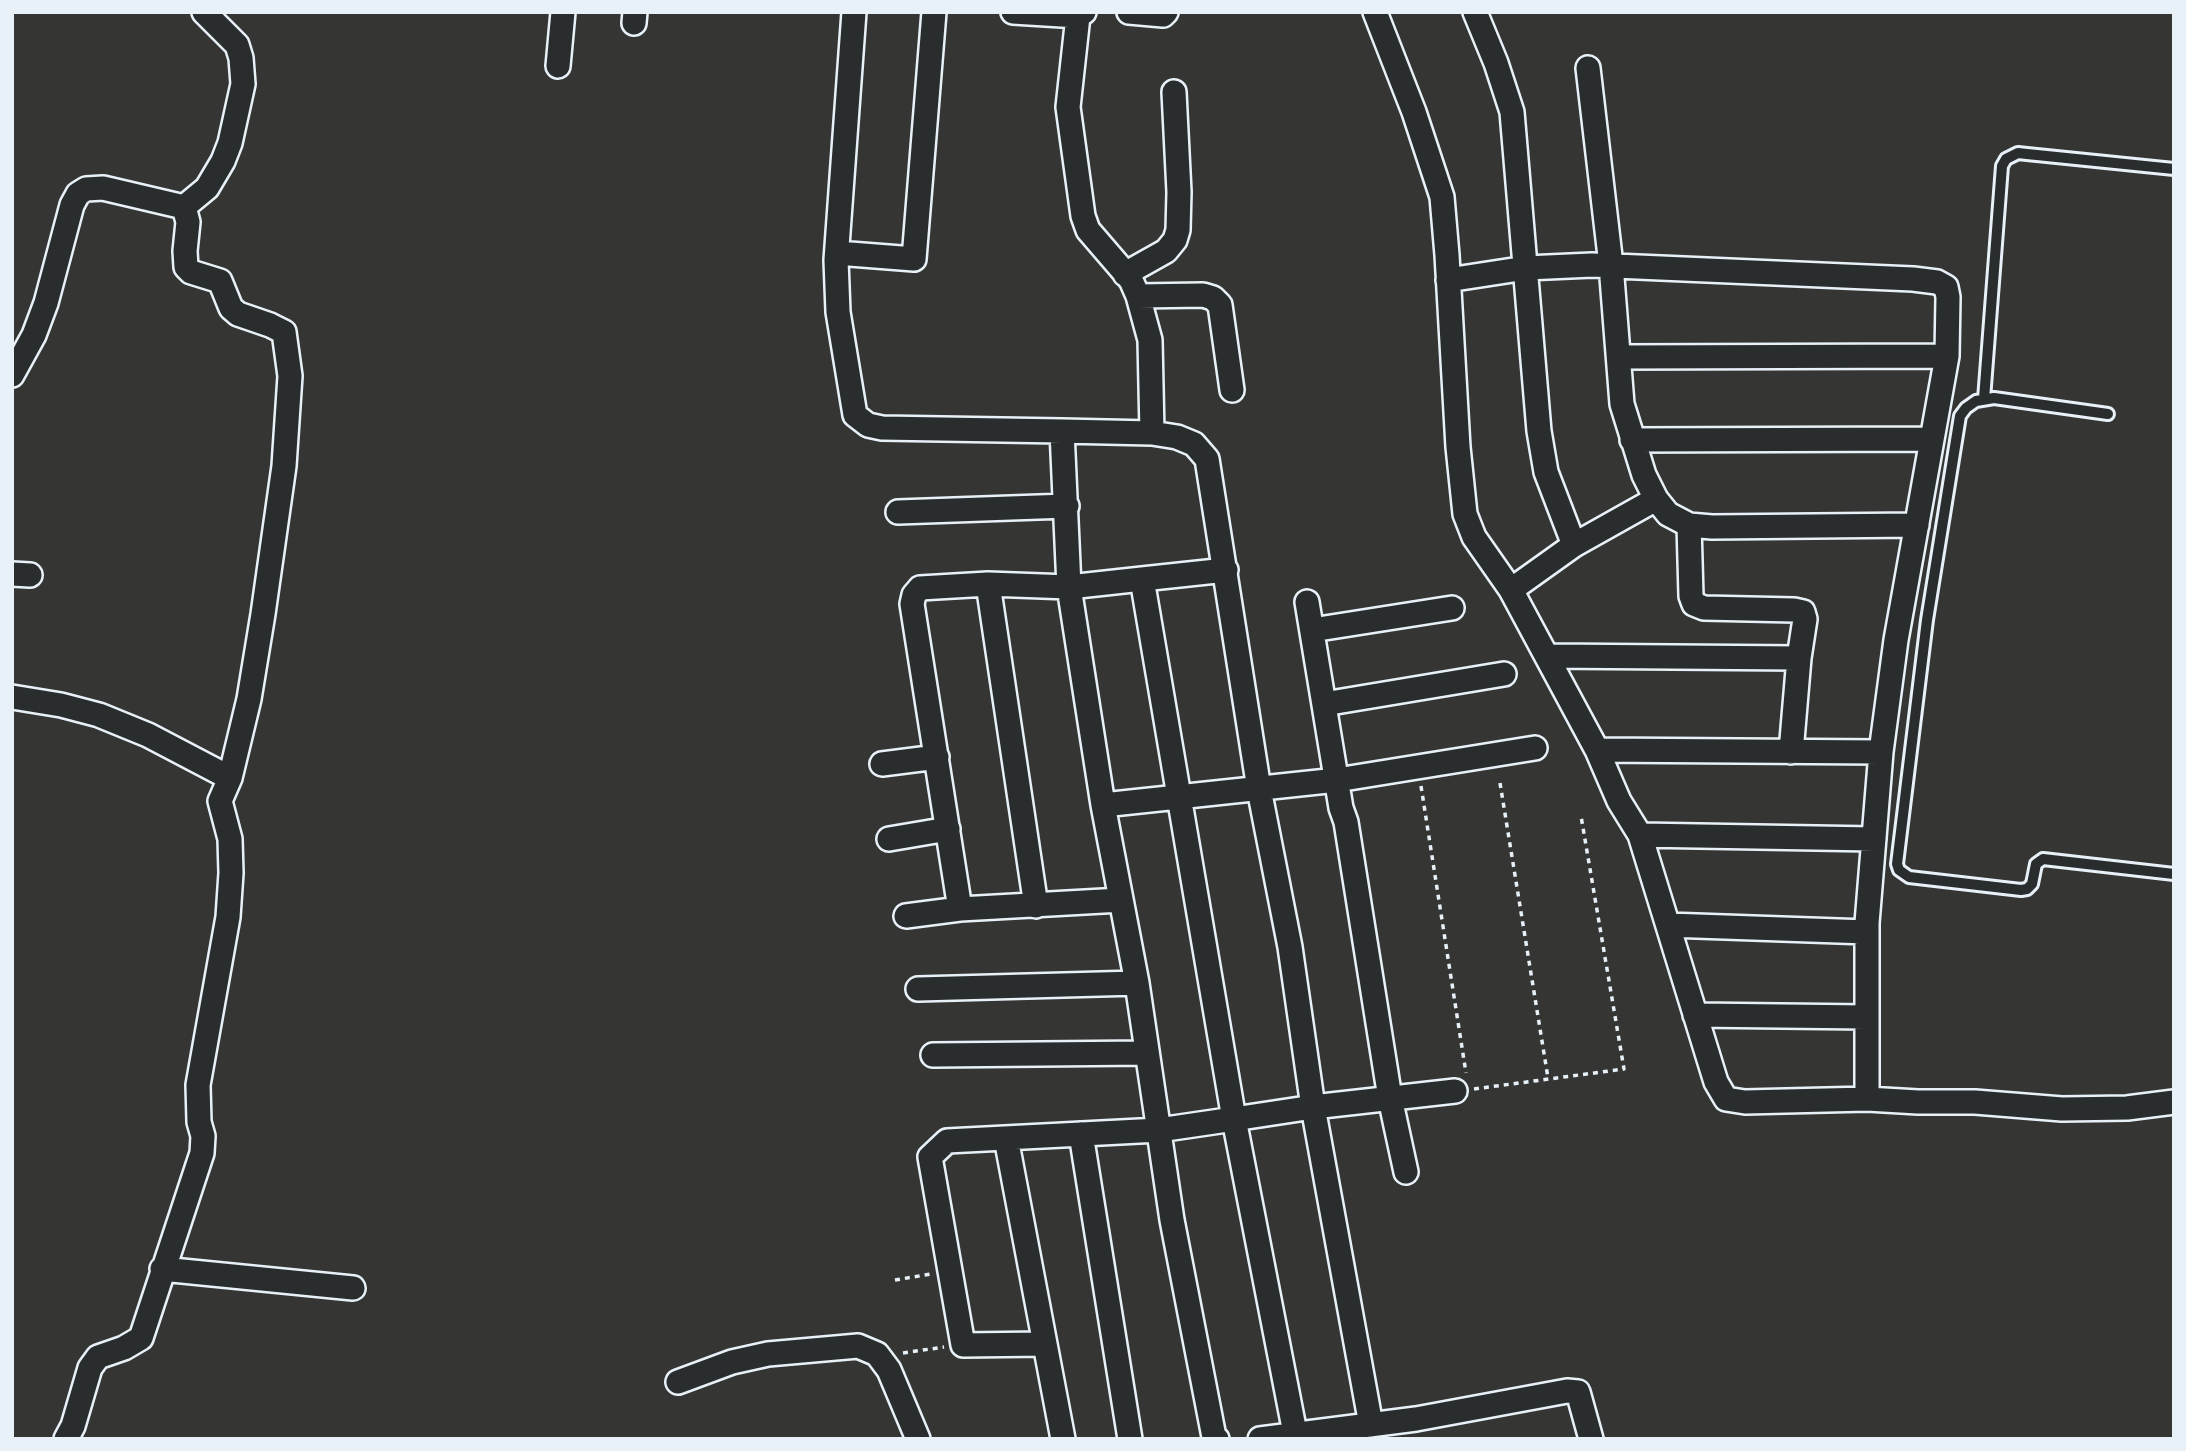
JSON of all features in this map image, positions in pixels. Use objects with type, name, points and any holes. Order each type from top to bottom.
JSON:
[{"type":"street","points":[[184,207],[207,188],[223,161],[230,143],[243,84],[242,58],[237,46],[204,12]]},
{"type":"street","points":[[558,66],[563,12]]},
{"type":"street","points":[[854,12],[837,253],[838,312],[855,415],[868,425],[882,428],[1152,433],[1177,437],[1194,444],[1207,459],[1259,789],[1290,947],[1313,1107],[1371,1425]]},
{"type":"street","points":[[837,253],[914,259],[934,12]]},
{"type":"street","points":[[1013,12],[1081,14],[1068,107],[1083,216],[1088,230],[1131,280],[1138,296],[1150,340],[1152,433]]},
{"type":"street","points":[[1129,12],[1163,15],[1166,12]]},
{"type":"street","points":[[1375,12],[1414,112],[1442,197],[1458,447],[1465,514],[1474,537],[1511,590],[1547,656],[1597,751],[1619,801],[1640,835],[1716,1082],[1726,1099],[1745,1102],[1867,1099],[1975,1102],[2062,1109],[2127,1108],[2174,1102]]},
{"type":"street","points":[[1475,12],[1513,112],[1539,431],[1546,472],[1574,545]]},
{"type":"street","points":[[1588,68],[1611,265],[1622,404],[1644,475],[1656,499],[1668,514],[1689,525],[1712,527],[1917,524]]},
{"type":"street","points":[[1125,274],[1166,251],[1175,240],[1178,230],[1179,192],[1174,92]]},
{"type":"street","points":[[12,375],[34,335],[46,303],[72,205],[78,194],[86,189],[103,188],[184,207]]},
{"type":"street","points":[[66,1439],[73,1426],[90,1368],[98,1357],[124,1348],[141,1338],[202,1153],[198,1085],[228,917],[231,873],[230,839],[220,801],[230,778],[248,699],[264,614],[284,466],[290,376],[284,332],[270,324],[238,314],[231,308],[220,281],[191,272],[186,267],[188,222],[184,207]]},
{"type":"street","points":[[1448,280],[1526,268],[1611,265],[1913,279],[1937,282],[1946,287],[1947,356],[1896,640],[1881,752],[1867,932],[1867,1099]]},
{"type":"street","points":[[1138,296],[1203,295],[1220,304],[1232,390]]},
{"type":"street","points":[[1619,357],[1947,356]]},
{"type":"street","points":[[1062,431],[1069,587],[1103,805],[1137,983],[1172,1220],[1214,1438]]},
{"type":"street","points":[[1632,440],[1931,439]]},
{"type":"street","points":[[1511,590],[1574,545],[1656,499]]},
{"type":"street","points":[[898,512],[1067,506]]},
{"type":"street","points":[[1689,525],[1691,596],[1694,604],[1704,608],[1803,612],[1805,619],[1791,752]]},
{"type":"street","points":[[961,909],[912,604],[914,594],[920,588],[988,584],[1069,587],[1226,570]]},
{"type":"street","points":[[1142,579],[1234,1119],[1295,1433]]},
{"type":"street","points":[[988,584],[1036,906]]},
{"type":"street","points":[[1307,601],[1391,1098],[1406,1172]]},
{"type":"street","points":[[1312,630],[1452,608]]},
{"type":"street","points":[[1547,656],[1799,658]]},
{"type":"street","points":[[1324,704],[1504,674]]},
{"type":"street","points":[[12,697],[47,702],[99,715],[148,735],[230,778]]},
{"type":"street","points":[[1103,805],[1338,780],[1535,748]]},
{"type":"street","points":[[1597,751],[1881,752]]},
{"type":"street","points":[[882,764],[937,757]]},
{"type":"street","points":[[889,839],[948,829]]},
{"type":"street","points":[[1640,835],[1874,839]]},
{"type":"street","points":[[906,916],[961,909],[1121,900]]},
{"type":"street","points":[[1668,925],[1867,932]]},
{"type":"street","points":[[918,989],[1137,983]]},
{"type":"street","points":[[1695,1015],[1867,1017]]},
{"type":"street","points":[[933,1055],[1146,1053]]},
{"type":"street","points":[[1045,1345],[963,1345],[930,1157],[947,1141],[1159,1130],[1313,1107],[1462,1090]]},
{"type":"street","points":[[1081,1134],[1130,1439]]},
{"type":"street","points":[[1006,1138],[1063,1439]]},
{"type":"street","points":[[162,1269],[353,1288]]},
{"type":"street","points":[[678,1382],[732,1362],[768,1354],[858,1346],[877,1354],[890,1370],[918,1439]]},
{"type":"street","points":[[1260,1439],[1416,1419],[1567,1391],[1578,1392],[1591,1439]]},
{"type":"lane","points":[[1984,398],[2003,166],[2006,159],[2018,153],[2174,169]]},
{"type":"lane","points":[[2108,414],[1984,398],[1966,408],[1960,416],[1927,621],[1897,855],[1899,870],[1909,877],[2021,890],[2032,884],[2036,864],[2043,859],[2174,873]]},
{"type":"path","points":[[1420,778],[1462,1090],[1624,1069],[1581,816]]},
{"type":"path","points":[[1500,783],[1548,1079]]},
{"type":"path","points":[[895,1280],[950,1271]]},
{"type":"path","points":[[902,1353],[963,1345]]}]
